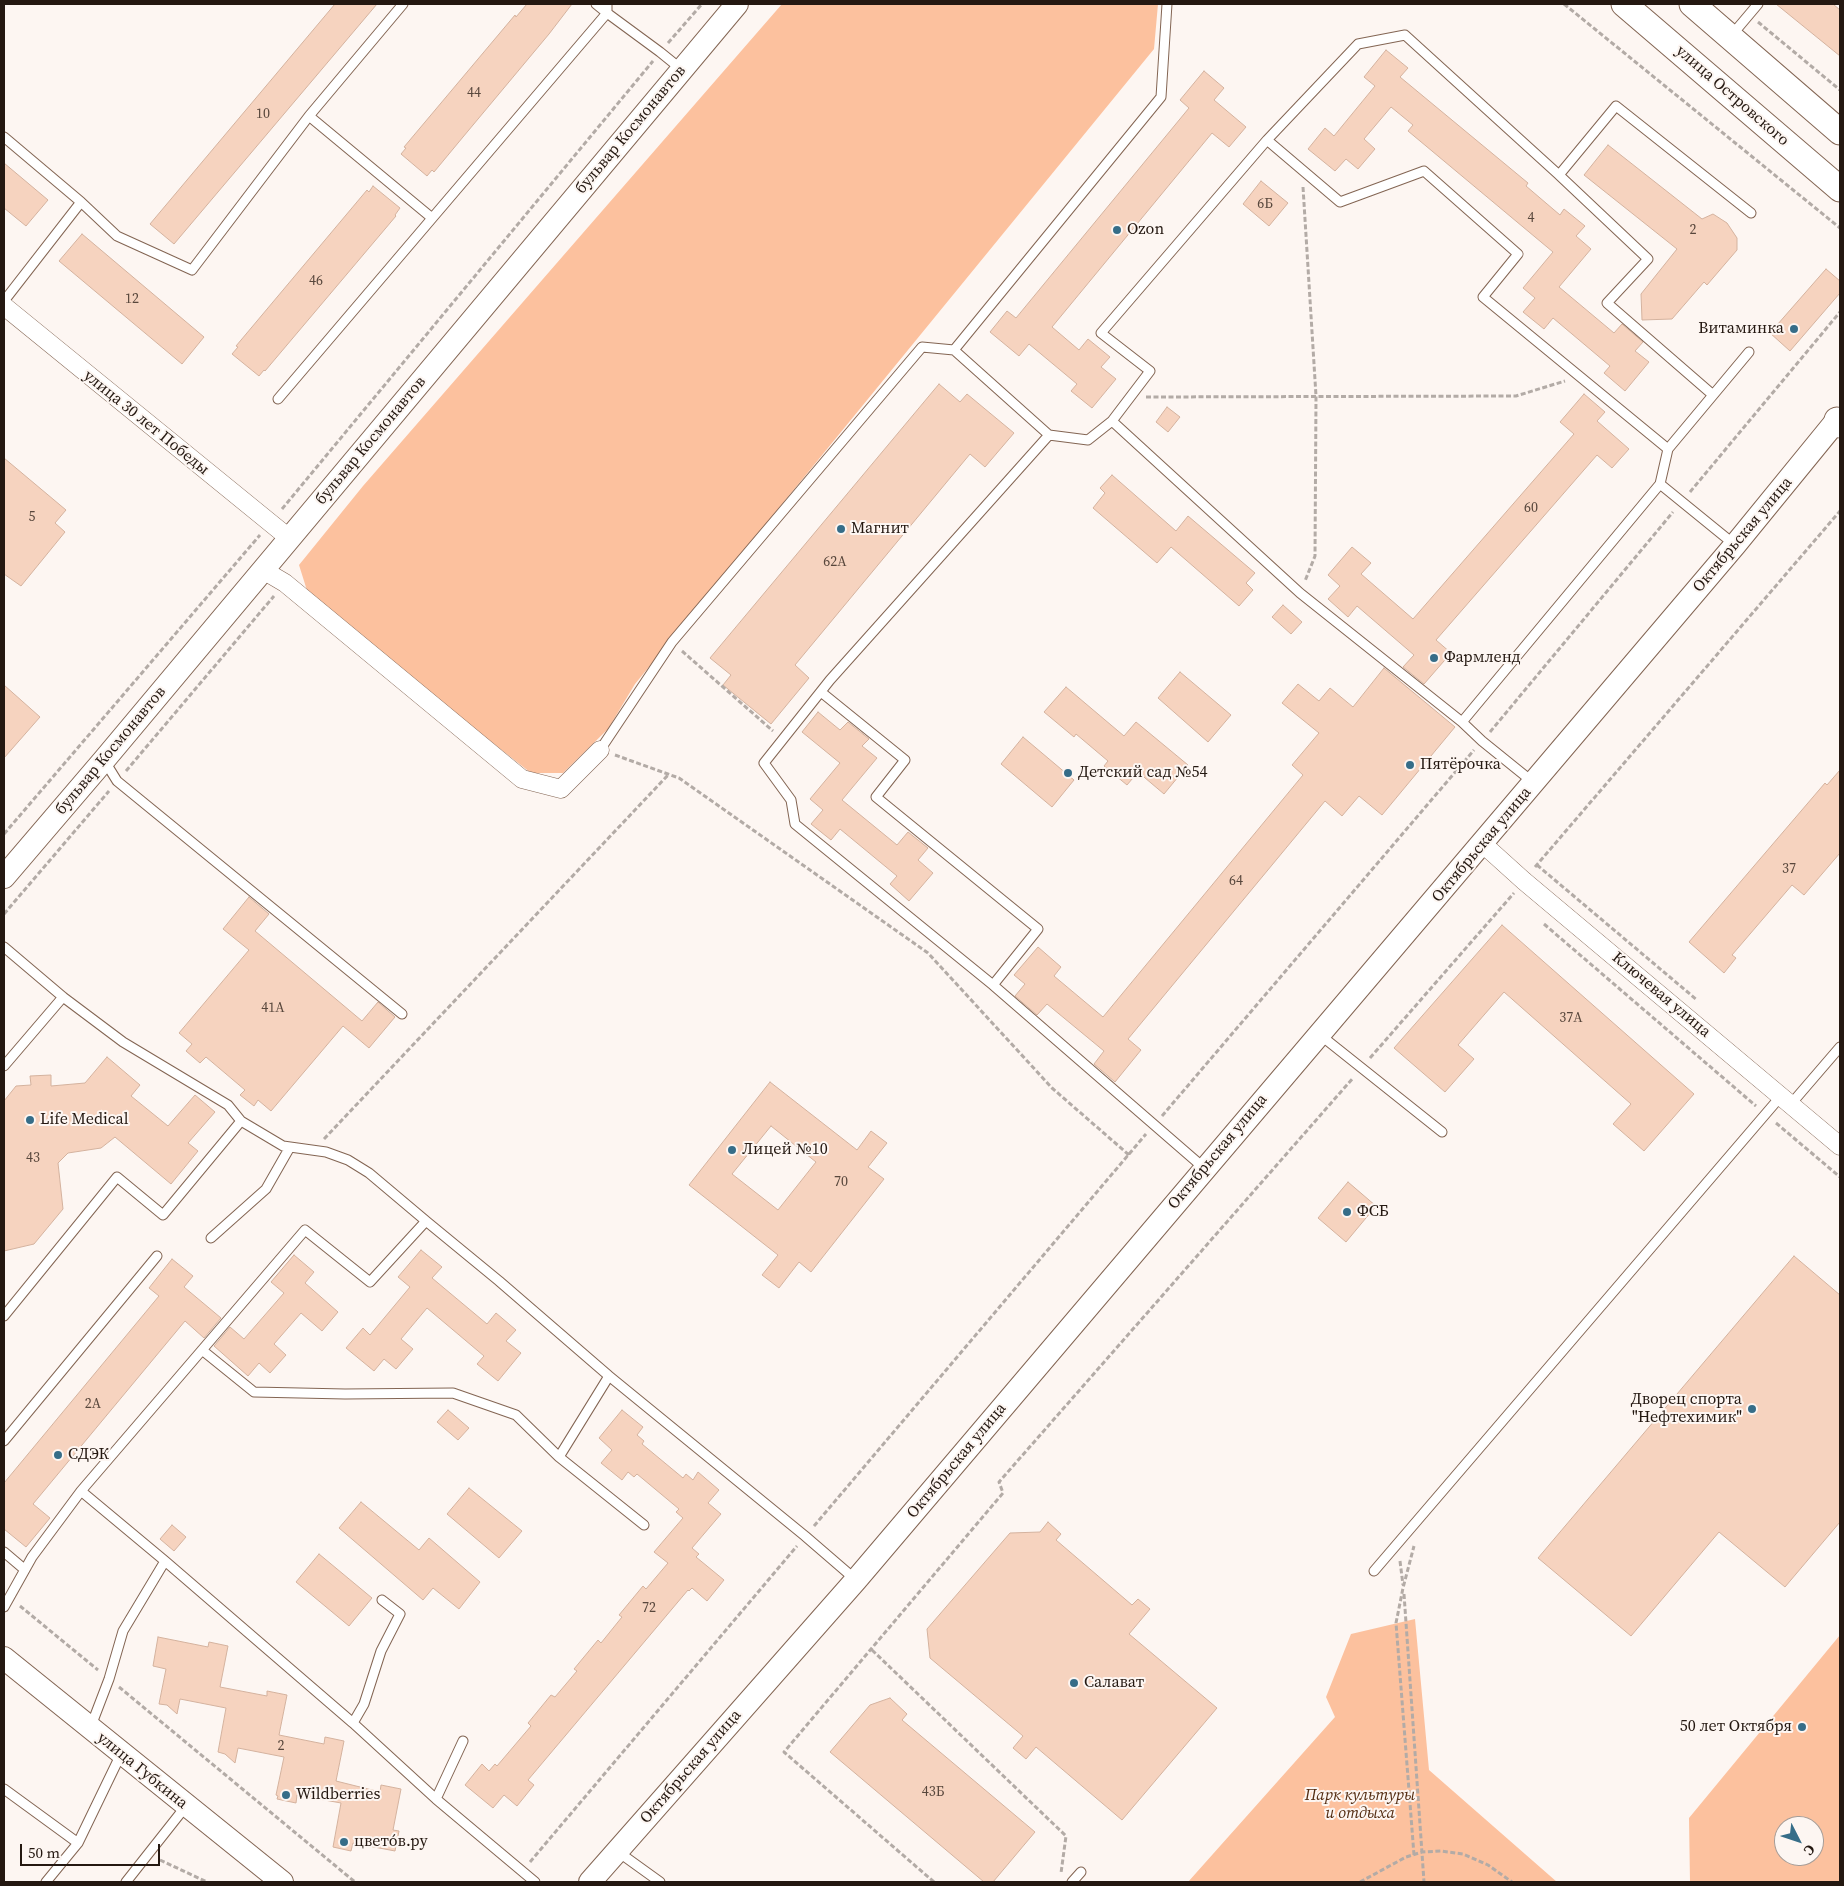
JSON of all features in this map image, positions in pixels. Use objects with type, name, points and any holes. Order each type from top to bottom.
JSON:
[{"type":"main road","name":"улица Островского","points":[[1624,4],[1840,189]]},
{"type":"main road","points":[[1692,4],[1840,132]]},
{"type":"street","name":"бульвар Космонавтов","points":[[4,876],[104,760],[737,4]]},
{"type":"street","name":"улица 30 лет Победы","points":[[4,306],[289,538]]},
{"type":"street","name":"Октябрьская улица","points":[[590,1882],[856,1580],[1204,1168],[1534,784],[1839,421]]},
{"type":"street","points":[[263,570],[285,583],[522,779],[561,789],[600,750]]},
{"type":"street","name":"Ключевая улица","points":[[1483,844],[1524,881],[1840,1146]]},
{"type":"street","name":"улица Губкина","points":[[4,1658],[282,1882]]},
{"type":"lane","points":[[4,136],[81,202],[117,236],[192,270],[309,116],[403,4]]},
{"type":"lane","points":[[596,4],[607,8],[681,70]]},
{"type":"lane","points":[[954,350],[1161,97],[1167,4]]},
{"type":"lane","points":[[1731,36],[1758,4]]},
{"type":"lane","points":[[278,399],[607,8]]},
{"type":"lane","points":[[600,750],[672,642],[922,348],[954,350],[1049,435],[1088,440],[1112,421],[1150,371],[1101,333],[1267,140],[1358,44],[1405,36],[1559,175],[1648,259],[1607,303],[1713,395]]},
{"type":"lane","points":[[1559,175],[1616,106],[1751,212]]},
{"type":"lane","points":[[309,116],[432,218]]},
{"type":"lane","points":[[1267,140],[1340,202],[1424,171],[1518,254],[1483,297],[1668,449]]},
{"type":"lane","points":[[4,301],[81,202]]},
{"type":"lane","points":[[1462,722],[1660,484],[1668,449],[1749,352]]},
{"type":"lane","points":[[1112,421],[1300,593],[1462,722],[1482,742],[1534,784]]},
{"type":"lane","points":[[1049,435],[821,692],[764,763],[791,800],[795,824],[992,985],[1204,1168]]},
{"type":"lane","points":[[1660,484],[1735,545]]},
{"type":"lane","points":[[821,692],[905,760],[876,797],[1038,929],[992,985]]},
{"type":"lane","points":[[104,760],[117,780],[402,1014]]},
{"type":"lane","points":[[4,947],[63,997],[123,1042],[228,1105],[241,1121],[283,1146],[326,1152],[348,1160],[369,1173],[609,1376],[856,1580]]},
{"type":"lane","points":[[4,1066],[63,997]]},
{"type":"lane","points":[[1319,1034],[1442,1132]]},
{"type":"lane","points":[[1374,1571],[1766,1114],[1786,1100],[1840,1047]]},
{"type":"lane","points":[[4,1316],[117,1177],[163,1215],[241,1121]]},
{"type":"lane","points":[[211,1238],[266,1189],[290,1147]]},
{"type":"lane","points":[[4,1607],[24,1569],[81,1491],[305,1230],[370,1282],[426,1221]]},
{"type":"lane","points":[[4,1441],[156,1256]]},
{"type":"lane","points":[[202,1350],[254,1392],[346,1394],[453,1392],[516,1415],[559,1457],[644,1525]]},
{"type":"lane","points":[[559,1457],[609,1376]]},
{"type":"lane","points":[[81,1491],[165,1561],[353,1723],[436,1799],[535,1882]]},
{"type":"lane","points":[[4,1552],[24,1569]]},
{"type":"lane","points":[[90,1728],[109,1679],[123,1631],[165,1561]]},
{"type":"lane","points":[[353,1723],[364,1704],[381,1650],[400,1614],[382,1600]]},
{"type":"lane","points":[[436,1799],[463,1741]]},
{"type":"lane","points":[[46,1882],[78,1843],[121,1754]]},
{"type":"lane","points":[[4,1789],[78,1843]]},
{"type":"lane","points":[[126,1882],[186,1806]]},
{"type":"lane","points":[[616,1851],[660,1882]]},
{"type":"lane","points":[[1072,1882],[1081,1872]]},
{"type":"path","points":[[4,834],[270,524],[660,52],[702,4]]},
{"type":"path","points":[[1564,4],[1840,228]]},
{"type":"path","points":[[1749,14],[1840,90]]},
{"type":"path","points":[[1300,593],[1316,556],[1316,396],[1301,169]]},
{"type":"path","points":[[522,1871],[1154,1125],[1482,742],[1840,312]]},
{"type":"path","points":[[1130,397],[1516,396],[1580,376]]},
{"type":"path","points":[[934,1882],[784,1752],[1003,1493],[999,1482],[1524,881],[1840,512]]},
{"type":"path","points":[[4,914],[285,583]]},
{"type":"path","points":[[672,642],[783,740]]},
{"type":"path","points":[[600,750],[679,778],[928,952],[1052,1088],[1129,1155]]},
{"type":"path","points":[[313,1150],[669,774]]},
{"type":"path","points":[[1537,865],[1704,1006]]},
{"type":"path","points":[[1542,922],[1840,1177]]},
{"type":"path","points":[[1414,1855],[1396,1623],[1403,1588],[1423,1514]]},
{"type":"path","points":[[1398,1543],[1403,1588],[1424,1882]]},
{"type":"path","points":[[9,1597],[355,1882]]},
{"type":"path","points":[[872,1650],[1066,1836],[1060,1882]]},
{"type":"path","points":[[1360,1882],[1406,1857],[1422,1852],[1441,1851],[1464,1854],[1488,1865],[1512,1882]]},
{"type":"path","points":[[148,1854],[207,1882]]},
{"type":"green space","points":[[782,4],[1158,4],[1154,49],[635,684],[608,729],[563,773],[531,773],[310,600],[299,565],[363,486]]},
{"type":"green space","name":"Парк культуры и отдыха","points":[[1415,1619],[1429,1770],[1557,1882],[1188,1882],[1335,1717],[1326,1697],[1351,1634]]},
{"type":"green space","name":"50 лет Октября","points":[[1840,1635],[1840,1882],[1690,1882],[1689,1818]]},
{"type":"building","points":[[335,4],[377,4],[174,244],[150,224]]},
{"type":"building","points":[[527,4],[572,4],[434,172],[432,170],[427,176],[401,154],[406,148],[404,147],[515,15],[516,17]]},
{"type":"building","points":[[1776,4],[1833,4],[1840,10],[1840,56]]},
{"type":"building","points":[[1386,50],[1408,68],[1400,77],[1528,183],[1526,186],[1560,215],[1564,209],[1585,226],[1576,236],[1591,249],[1559,287],[1614,333],[1622,324],[1643,342],[1635,351],[1649,362],[1625,391],[1604,373],[1610,366],[1553,318],[1544,329],[1523,312],[1535,298],[1523,288],[1553,252],[1408,131],[1413,125],[1391,107],[1364,139],[1375,149],[1358,169],[1346,159],[1335,171],[1308,149],[1325,128],[1334,136],[1375,86],[1364,77]]},
{"type":"building","points":[[1204,71],[1224,88],[1214,100],[1246,127],[1229,147],[1212,133],[1052,327],[1079,350],[1088,339],[1110,357],[1101,367],[1116,379],[1092,408],[1071,391],[1077,384],[1029,344],[1019,356],[990,332],[1007,311],[1016,318],[1189,108],[1180,100]]},
{"type":"building","points":[[1608,145],[1702,219],[1713,214],[1727,223],[1737,238],[1737,250],[1707,285],[1704,282],[1672,319],[1642,320],[1641,294],[1677,249],[1584,175]]},
{"type":"building","points":[[4,163],[48,200],[26,226],[4,208]]},
{"type":"building","points":[[1261,181],[1288,203],[1269,226],[1243,204]]},
{"type":"building","points":[[373,186],[400,208],[396,216],[259,376],[232,354],[238,347],[236,346],[367,190],[369,192]]},
{"type":"building","points":[[82,234],[204,337],[182,364],[59,261]]},
{"type":"building","points":[[1826,269],[1840,281],[1840,293],[1790,351],[1770,333]]},
{"type":"building","points":[[939,384],[960,402],[967,394],[1014,433],[985,467],[970,454],[795,665],[809,678],[771,724],[723,685],[731,675],[710,658]]},
{"type":"building","points":[[1584,394],[1605,412],[1597,421],[1629,449],[1612,468],[1597,455],[1436,640],[1451,653],[1424,684],[1403,667],[1414,655],[1357,606],[1348,617],[1328,599],[1340,586],[1328,575],[1352,547],[1371,563],[1361,574],[1413,619],[1574,434],[1560,422]]},
{"type":"building","points":[[1167,407],[1180,417],[1168,432],[1156,422]]},
{"type":"building","points":[[4,458],[66,510],[55,523],[65,532],[21,586],[4,574]]},
{"type":"building","points":[[1112,475],[1176,531],[1188,516],[1255,573],[1246,583],[1253,590],[1239,606],[1171,547],[1157,563],[1093,508],[1105,493],[1100,488]]},
{"type":"building","points":[[1283,605],[1302,622],[1291,634],[1272,617]]},
{"type":"building","points":[[1384,668],[1455,727],[1382,815],[1359,796],[1342,816],[1325,801],[1128,1039],[1141,1050],[1115,1082],[1094,1064],[1104,1051],[1047,1004],[1037,1015],[1015,996],[1025,984],[1014,975],[1038,947],[1061,967],[1054,976],[1103,1017],[1303,775],[1292,765],[1319,733],[1282,703],[1298,684],[1319,701],[1330,688],[1353,707]]},
{"type":"building","points":[[1180,672],[1231,715],[1208,742],[1158,698]]},
{"type":"building","points":[[4,685],[40,717],[4,758]]},
{"type":"building","points":[[1066,687],[1124,736],[1136,722],[1188,765],[1164,794],[1138,772],[1127,785],[1104,766],[1108,761],[1076,734],[1074,737],[1044,712]]},
{"type":"building","points":[[818,712],[840,730],[848,722],[869,739],[862,746],[877,758],[842,800],[897,845],[908,832],[928,848],[918,860],[933,873],[909,901],[890,884],[897,876],[840,829],[831,840],[811,824],[823,810],[810,799],[840,763],[802,732]]},
{"type":"building","points":[[1023,737],[1074,780],[1052,807],[1001,764]]},
{"type":"building","points":[[1840,770],[1840,853],[1804,895],[1792,885],[1732,955],[1736,958],[1724,973],[1689,942],[1825,783],[1827,785]]},
{"type":"building","points":[[249,897],[269,914],[255,931],[362,1021],[378,1002],[395,1017],[369,1048],[343,1026],[271,1111],[258,1100],[254,1106],[240,1095],[245,1090],[206,1057],[200,1063],[186,1051],[192,1044],[179,1033],[249,950],[223,929]]},
{"type":"building","points":[[1502,925],[1694,1094],[1644,1151],[1613,1124],[1631,1104],[1504,992],[1458,1045],[1474,1059],[1445,1092],[1394,1048]]},
{"type":"building","points":[[107,1057],[140,1085],[131,1096],[168,1126],[195,1095],[215,1112],[188,1143],[198,1151],[171,1184],[115,1137],[101,1148],[68,1153],[58,1163],[63,1209],[34,1244],[4,1251],[4,1101],[16,1086],[31,1085],[30,1076],[51,1075],[51,1086],[85,1083]]},
{"type":"building","points":[[770,1082],[857,1150],[871,1131],[887,1143],[868,1167],[884,1179],[811,1272],[799,1262],[779,1288],[762,1275],[778,1255],[689,1185]],"holes":[[[771,1126],[816,1162],[778,1210],[732,1174]]]},
{"type":"building","name":"ФСБ","points":[[1348,1182],[1376,1206],[1346,1242],[1318,1218]]},
{"type":"building","points":[[421,1250],[442,1267],[432,1278],[487,1324],[496,1313],[516,1330],[506,1341],[521,1353],[498,1381],[477,1364],[484,1356],[427,1308],[401,1339],[413,1349],[396,1369],[384,1359],[374,1371],[346,1348],[363,1328],[370,1335],[410,1287],[398,1277]]},
{"type":"building","points":[[294,1255],[314,1272],[305,1283],[338,1312],[322,1331],[301,1313],[274,1344],[286,1355],[270,1373],[259,1363],[248,1376],[214,1346],[230,1327],[244,1339],[284,1293],[271,1282]]},
{"type":"building","name":"Дворец спорта \"Нефтехимик\"","points":[[1794,1256],[1840,1295],[1840,1522],[1785,1587],[1719,1532],[1631,1636],[1538,1558]]},
{"type":"building","points":[[172,1259],[193,1276],[184,1287],[221,1318],[204,1338],[185,1321],[33,1504],[50,1518],[26,1547],[4,1529],[4,1483],[159,1296],[149,1288]]},
{"type":"building","points":[[448,1410],[469,1428],[458,1440],[437,1422]]},
{"type":"building","points":[[622,1410],[643,1427],[637,1435],[644,1441],[642,1444],[683,1478],[686,1474],[693,1480],[698,1472],[719,1490],[708,1503],[721,1514],[692,1548],[699,1554],[696,1557],[724,1580],[707,1601],[692,1588],[688,1590],[528,1780],[534,1785],[517,1806],[504,1795],[493,1808],[465,1785],[482,1764],[489,1771],[495,1764],[497,1766],[531,1726],[528,1723],[551,1695],[555,1697],[577,1671],[574,1669],[598,1640],[601,1643],[622,1617],[619,1615],[643,1586],[646,1589],[668,1563],[654,1552],[683,1518],[676,1512],[679,1509],[637,1474],[634,1477],[628,1472],[622,1480],[601,1463],[612,1450],[599,1438]]},
{"type":"building","points":[[469,1488],[522,1531],[499,1558],[447,1514]]},
{"type":"building","points":[[361,1502],[419,1550],[429,1538],[480,1582],[459,1609],[433,1588],[423,1600],[339,1528]]},
{"type":"building","name":"Салават","points":[[1048,1522],[1061,1534],[1056,1540],[1132,1605],[1138,1599],[1150,1609],[1129,1634],[1217,1708],[1122,1820],[1036,1747],[1026,1759],[1013,1748],[1023,1736],[930,1658],[927,1629],[1010,1533],[1040,1532]]},
{"type":"building","points":[[172,1525],[186,1537],[174,1551],[160,1539]]},
{"type":"building","points":[[319,1554],[372,1598],[349,1626],[296,1582]]},
{"type":"building","points":[[158,1637],[208,1647],[209,1642],[228,1646],[220,1687],[267,1696],[267,1691],[287,1695],[279,1735],[324,1744],[325,1737],[344,1741],[336,1781],[380,1792],[381,1785],[401,1789],[393,1830],[399,1831],[395,1851],[353,1843],[351,1851],[333,1847],[341,1803],[297,1795],[296,1803],[277,1799],[278,1796],[276,1795],[284,1757],[238,1748],[235,1763],[225,1754],[218,1752],[226,1708],[180,1699],[177,1714],[167,1705],[159,1704],[166,1669],[153,1666]]},
{"type":"building","points":[[890,1698],[907,1714],[902,1720],[1035,1832],[993,1882],[984,1882],[830,1752],[870,1705]]},
{"type":"place","name":"Ozon","points":[[1117,230]]},
{"type":"place","name":"Витаминка","points":[[1794,329]]},
{"type":"place","name":"Магнит","points":[[841,529]]},
{"type":"place","name":"Фармленд","points":[[1434,658]]},
{"type":"place","name":"Пятёрочка","points":[[1410,765]]},
{"type":"place","name":"Детский сад №54","points":[[1068,773]]},
{"type":"place","name":"Life Medical","points":[[30,1120]]},
{"type":"place","name":"Лицей №10","points":[[732,1150]]},
{"type":"place","name":"ФСБ","points":[[1347,1212]]},
{"type":"place","name":"Дворец спорта \"Нефтехимик\"","points":[[1752,1409]]},
{"type":"place","name":"СДЭК","points":[[58,1455]]},
{"type":"place","name":"Салават","points":[[1074,1683]]},
{"type":"place","name":"50 лет Октября","points":[[1802,1727]]},
{"type":"place","name":"Wildberries","points":[[286,1795]]},
{"type":"place","name":"цвето́в.ру","points":[[344,1842]]}]
